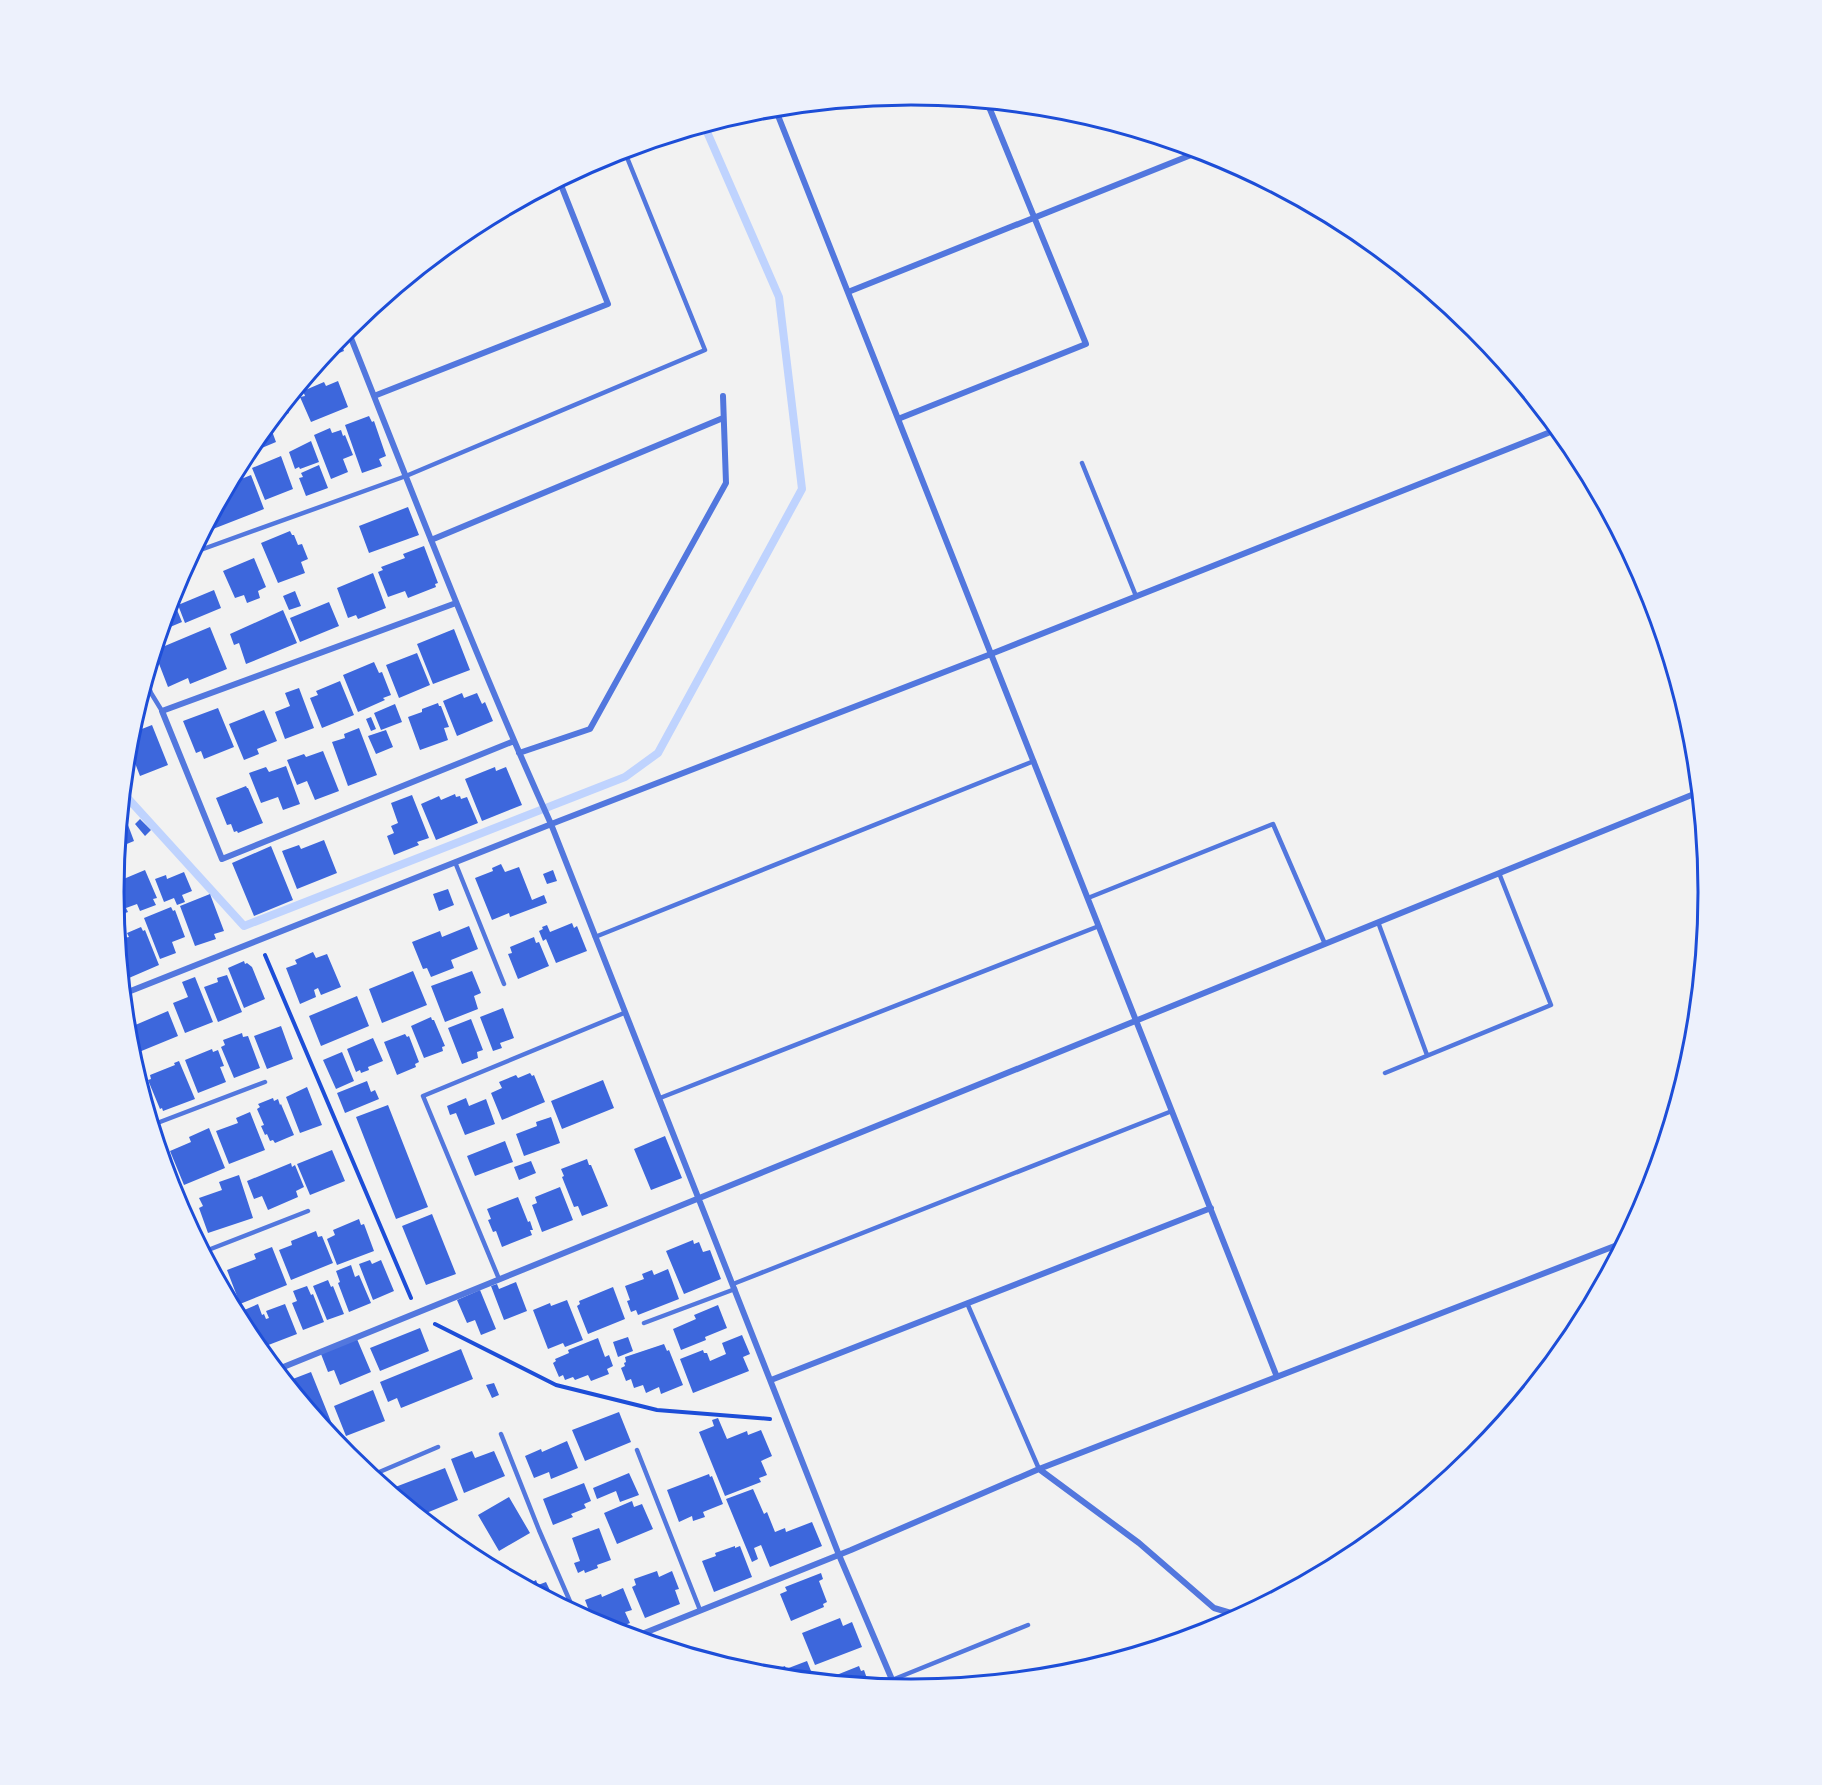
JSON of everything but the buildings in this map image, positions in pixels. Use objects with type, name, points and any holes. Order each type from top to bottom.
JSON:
[{"type":"street","points":[[898,419],[1086,344],[990,110]]},
{"type":"street","points":[[778,117],[1276,1377]]},
{"type":"street","points":[[848,291],[1188,156]]},
{"type":"street","points":[[374,396],[608,304],[562,187]]},
{"type":"street","points":[[351,339],[456,603],[548,816],[839,1555],[892,1679]]},
{"type":"street","points":[[519,753],[590,729],[726,483],[723,396]]},
{"type":"street","points":[[431,540],[723,418]]},
{"type":"street","points":[[130,991],[1550,432]]},
{"type":"street","points":[[456,603],[162,711],[222,859],[514,741]]},
{"type":"street","points":[[283,1367],[1692,795]]},
{"type":"street","points":[[771,1380],[1210,1208]]},
{"type":"street","points":[[644,1633],[839,1555],[1039,1469],[1615,1246]]},
{"type":"street","points":[[1039,1469],[1139,1543],[1214,1608],[1229,1612]]},
{"type":"lane","points":[[203,549],[406,476],[705,350],[627,158]]},
{"type":"lane","points":[[1082,463],[1136,596]]},
{"type":"lane","points":[[150,690],[162,711]]},
{"type":"lane","points":[[595,937],[1034,761]]},
{"type":"lane","points":[[1088,898],[1273,824],[1325,944]]},
{"type":"lane","points":[[455,862],[504,984]]},
{"type":"lane","points":[[1385,1072],[1551,1005],[1499,873]]},
{"type":"lane","points":[[1378,922],[1427,1055]]},
{"type":"lane","points":[[660,1098],[1099,926]]},
{"type":"lane","points":[[499,1279],[423,1096],[624,1013]]},
{"type":"lane","points":[[158,1123],[265,1082]]},
{"type":"lane","points":[[644,1323],[1172,1110]]},
{"type":"lane","points":[[210,1249],[308,1211]]},
{"type":"lane","points":[[967,1303],[1039,1469]]},
{"type":"lane","points":[[501,1434],[570,1602]]},
{"type":"lane","points":[[379,1472],[438,1448]]},
{"type":"lane","points":[[637,1449],[700,1610]]},
{"type":"lane","points":[[894,1679],[1028,1625]]},
{"type":"path","points":[[259,940],[418,1316],[556,1386],[657,1410],[787,1421]]},
{"type":"waterway","points":[[129,800],[244,926],[625,777],[658,753],[802,489],[779,297],[707,132]]}]
